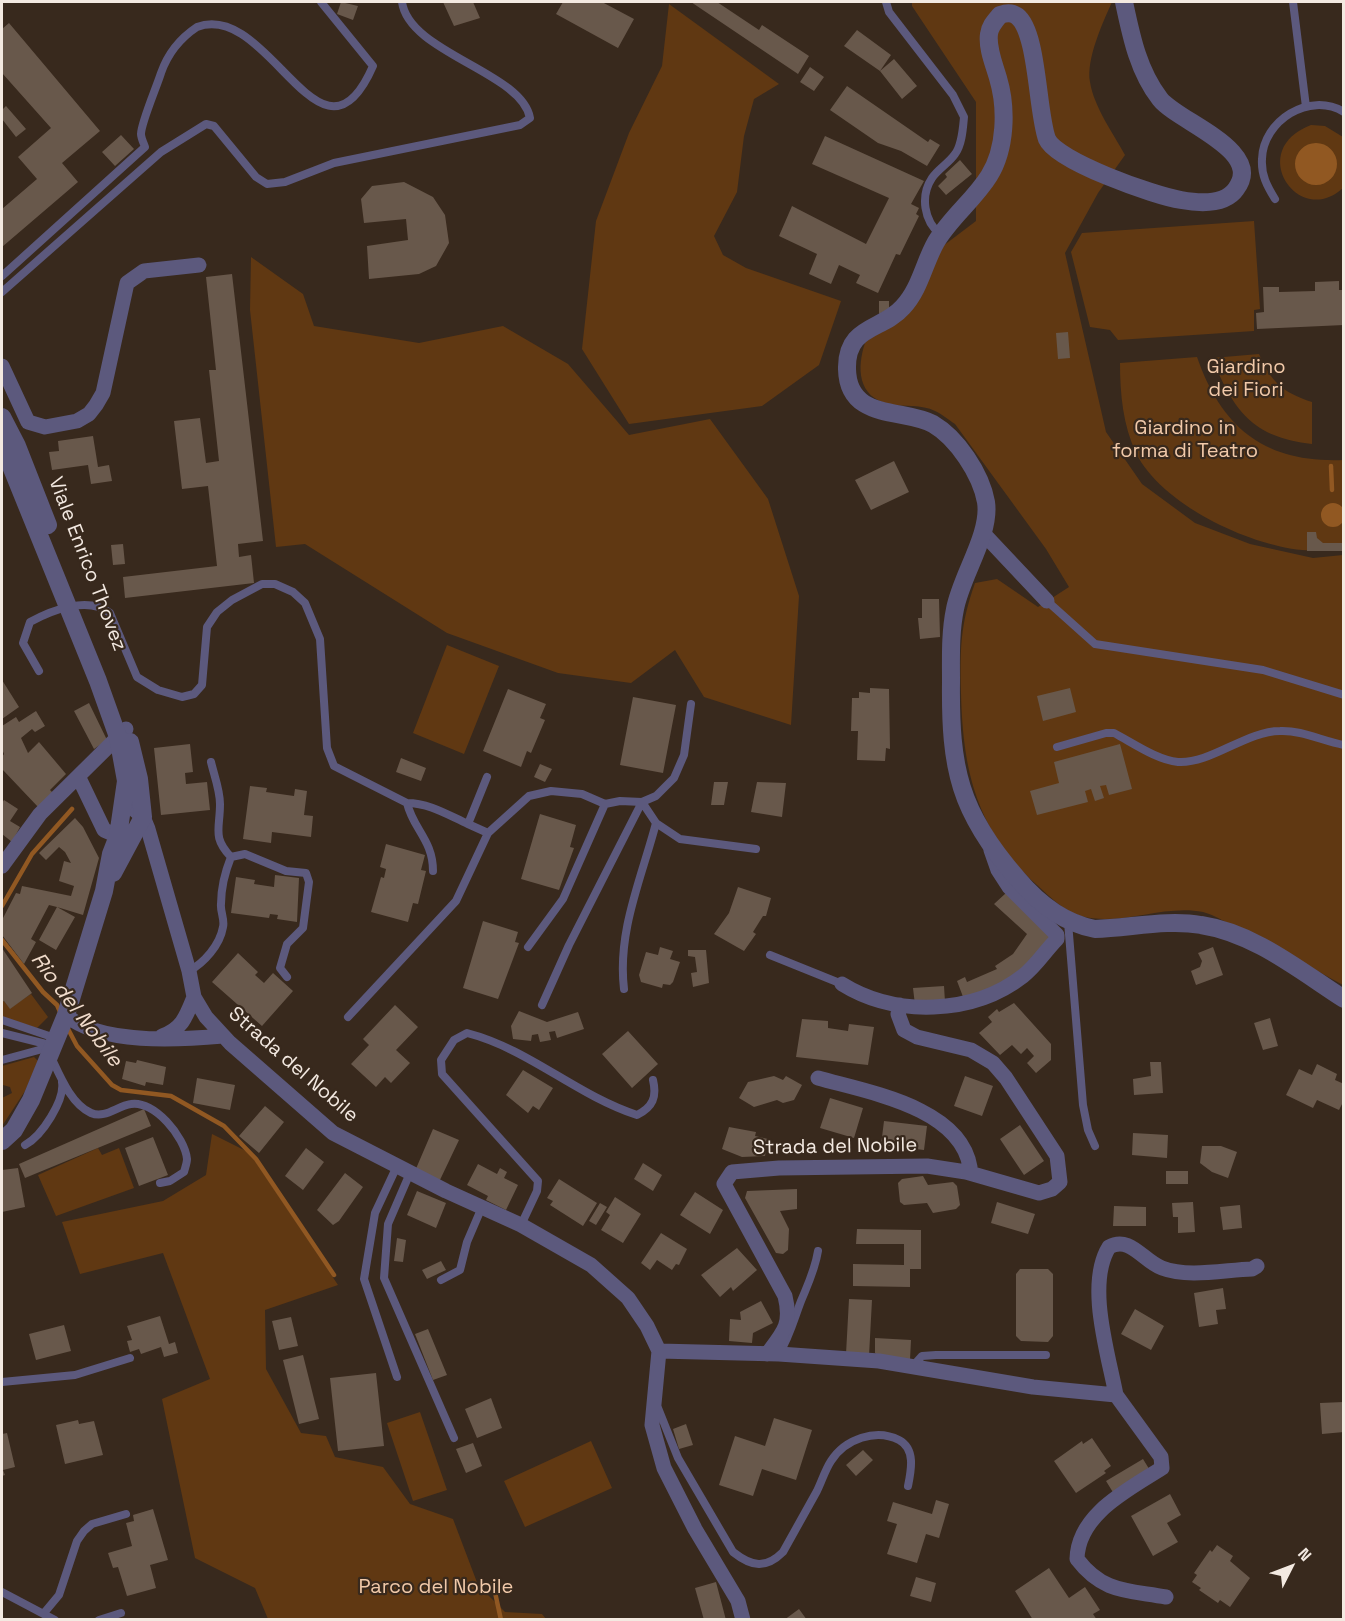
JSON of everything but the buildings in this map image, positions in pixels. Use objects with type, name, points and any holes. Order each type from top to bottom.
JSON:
[{"type":"street","points":[[1124,2],[1133,43],[1150,85],[1173,112],[1232,149],[1241,171],[1236,190],[1219,200],[1200,202],[1156,195],[1114,179],[1058,151],[1046,137],[1032,52],[1026,35],[1017,16],[1009,13],[1000,15],[989,32],[988,44],[999,82],[1002,105],[1002,142],[997,160],[981,187],[941,234],[906,303],[896,314],[862,332],[854,342],[846,366],[848,380],[863,402],[876,410],[931,423],[947,434],[967,460],[983,490],[986,516],[954,611],[951,706],[952,744],[959,786],[989,844],[1025,888],[1045,906],[1068,921],[1095,928],[1184,924],[1220,929],[1259,945],[1344,999]]},
{"type":"street","points":[[2,366],[28,422],[45,427],[77,421],[89,414],[103,393],[127,283],[144,271],[199,265]]},
{"type":"street","name":"Viale Enrico Thovez","points":[[2,417],[17,446],[139,779],[143,818]]},
{"type":"street","name":"Viale Enrico Thovez","points":[[2,444],[74,606]]},
{"type":"street","points":[[982,532],[1047,601]]},
{"type":"street","points":[[2,866],[40,814],[122,733]]},
{"type":"street","name":"Viale Enrico Thovez","points":[[104,891],[124,801],[126,781],[122,733]]},
{"type":"street","points":[[79,778],[104,830],[118,836]]},
{"type":"street","points":[[2,1141],[14,1130],[32,1100],[58,1036],[104,891],[143,818],[124,801]]},
{"type":"street","name":"Strada del Nobile","points":[[143,818],[189,971],[194,997],[206,1017],[223,1036],[333,1133],[521,1225],[591,1265],[628,1298],[647,1326],[659,1352]]},
{"type":"street","points":[[842,984],[881,1002],[900,1005],[949,1005],[981,998],[1025,974],[1058,939],[1055,932],[1009,887],[998,870],[989,844]]},
{"type":"street","points":[[156,1038],[174,1032],[184,1023],[194,997]]},
{"type":"street","name":"Strada del Nobile","points":[[773,1354],[785,1330],[789,1314],[785,1296],[724,1184],[732,1173],[779,1168],[927,1166],[966,1172],[1039,1193],[1052,1189],[1060,1182],[1057,1156],[1006,1078],[993,1063],[977,1053],[917,1037],[904,1030],[898,1014],[900,1005]]},
{"type":"street","points":[[58,1036],[78,1026],[107,1034],[156,1038],[223,1036]]},
{"type":"street","name":"Strada del Nobile","points":[[818,1078],[901,1102],[928,1114],[961,1143],[968,1153],[970,1167],[966,1172]]},
{"type":"street","points":[[1166,1597],[1109,1587],[1097,1581],[1077,1559],[1078,1543],[1081,1537],[1112,1500],[1162,1468],[1161,1457],[1116,1395],[1099,1298],[1100,1264],[1109,1247],[1120,1242],[1127,1244],[1154,1265],[1176,1272],[1252,1269],[1257,1266]]},
{"type":"street","points":[[743,1620],[738,1601],[695,1529],[664,1468],[652,1425],[659,1352],[773,1354],[879,1361],[1033,1387],[1116,1395]]},
{"type":"lane","points":[[2,276],[145,147],[141,134],[167,55],[187,33],[208,19],[237,22],[255,32],[315,97],[331,104],[343,102],[363,88],[373,66],[321,2]]},
{"type":"lane","points":[[2,292],[161,153],[206,124],[214,126],[256,177],[267,184],[285,182],[334,163],[520,124],[530,118],[528,108],[519,98],[450,53],[414,26],[403,9],[402,2]]},
{"type":"lane","points":[[886,2],[889,12],[952,96],[964,117],[956,154],[931,179],[927,191],[925,208],[928,221],[941,234]]},
{"type":"lane","points":[[1293,2],[1306,106]]},
{"type":"lane","points":[[1275,199],[1263,173],[1264,144],[1280,120],[1306,106],[1323,106],[1344,112]]},
{"type":"lane","points":[[39,671],[23,643],[30,622],[47,613],[74,606],[102,606],[110,613],[137,677],[158,690],[182,697],[194,694],[202,685],[207,627],[217,612],[232,600],[262,584],[275,584],[293,592],[305,603],[320,639],[329,759],[334,766],[407,803],[435,808],[488,833]]},
{"type":"lane","points":[[1047,601],[1095,644],[1263,670],[1344,695]]},
{"type":"lane","points":[[348,1017],[456,902],[488,833],[529,796],[551,791],[582,794],[605,804],[620,801],[642,802],[656,796],[674,778],[684,754],[691,704]]},
{"type":"lane","points":[[1058,747],[1106,733],[1114,733],[1164,758],[1179,762],[1194,760],[1264,733],[1279,730],[1297,732],[1344,745]]},
{"type":"lane","points":[[211,762],[220,803],[217,833],[220,846],[231,857]]},
{"type":"lane","points":[[468,824],[487,777]]},
{"type":"lane","points":[[642,802],[656,823],[680,839],[756,849]]},
{"type":"lane","points":[[542,1005],[559,965],[642,802]]},
{"type":"lane","points":[[407,803],[410,815],[426,838],[433,855],[433,871]]},
{"type":"lane","points":[[528,947],[563,899],[605,804]]},
{"type":"lane","points":[[624,989],[623,952],[627,929],[637,881],[656,823]]},
{"type":"lane","points":[[231,857],[245,854],[286,871],[306,873],[309,882],[303,928],[286,944],[280,968],[287,977]]},
{"type":"lane","points":[[189,971],[202,964],[224,927],[220,905],[224,876],[231,857]]},
{"type":"lane","points":[[1068,921],[1083,1105],[1088,1130],[1095,1146]]},
{"type":"lane","points":[[770,955],[842,984]]},
{"type":"lane","points":[[2,1020],[58,1036]]},
{"type":"lane","points":[[521,1225],[537,1191],[538,1181],[442,1074],[441,1060],[454,1040],[467,1033],[514,1050],[610,1106],[637,1115],[648,1110],[656,1094],[653,1080]]},
{"type":"lane","points":[[2,1034],[58,1036]]},
{"type":"lane","points":[[2,1060],[58,1036]]},
{"type":"lane","points":[[25,1145],[40,1135],[64,1092],[58,1036]]},
{"type":"lane","points":[[62,1080],[84,1110],[95,1115],[103,1115],[131,1104],[148,1107],[159,1115],[182,1143],[187,1160],[184,1172],[170,1181],[160,1183]]},
{"type":"lane","points":[[397,1377],[364,1279],[375,1213],[404,1169]]},
{"type":"lane","points":[[404,1169],[388,1224],[384,1278],[454,1438]]},
{"type":"lane","points":[[441,1280],[460,1270],[467,1242],[482,1207]]},
{"type":"lane","points":[[773,1354],[788,1338],[801,1300],[810,1284],[818,1251]]},
{"type":"lane","points":[[912,1367],[922,1356],[936,1354],[1046,1355]]},
{"type":"lane","points":[[2,1382],[75,1375],[130,1358]]},
{"type":"lane","points":[[655,1398],[678,1458],[733,1552],[745,1562],[760,1566],[773,1562],[783,1552],[831,1461],[843,1448],[857,1440],[872,1434],[889,1435],[904,1443],[911,1456],[908,1486]]},
{"type":"lane","points":[[44,1614],[59,1595],[77,1541],[84,1531],[92,1524],[126,1514]]},
{"type":"lane","points":[[2,1592],[55,1620]]},
{"type":"lane","points":[[99,1620],[121,1613]]},
{"type":"green space","points":[[912,2],[1112,2],[1100,30],[1089,73],[1092,91],[1100,110],[1125,155],[1098,193],[1065,253],[1106,432],[1142,484],[1195,523],[1250,544],[1313,558],[1343,555],[1343,985],[1258,937],[1203,912],[1173,911],[1111,919],[1096,919],[1075,914],[1052,899],[1017,864],[1000,843],[987,821],[970,774],[962,722],[962,637],[966,612],[975,583],[997,579],[1038,607],[1069,587],[1046,549],[955,424],[930,409],[889,404],[878,400],[865,388],[862,380],[861,362],[865,343],[939,249],[976,221],[976,102],[912,6]]},
{"type":"green space","points":[[669,4],[779,84],[754,99],[744,136],[737,192],[714,236],[723,255],[746,268],[841,301],[819,365],[762,406],[629,424],[582,349],[596,221],[629,133],[662,66]]},
{"type":"green space","points":[[1311,125],[1325,126],[1343,137],[1343,188],[1326,198],[1310,199],[1296,193],[1286,181],[1281,167],[1282,151],[1292,137]]},
{"type":"green space","points":[[1254,221],[1260,309],[1254,310],[1254,331],[1118,340],[1110,330],[1090,327],[1071,252],[1082,233]]},
{"type":"green space","points":[[251,257],[303,294],[314,326],[419,343],[503,326],[568,364],[629,435],[710,419],[768,499],[799,596],[791,725],[704,697],[675,650],[631,683],[558,673],[447,633],[305,544],[276,547],[250,310]]},
{"type":"green space","name":"Giardino dei Fiori","points":[[1259,354],[1279,385],[1312,402],[1312,444],[1274,435],[1260,428],[1248,418],[1228,393],[1212,358]]},
{"type":"green space","name":"Giardino in forma di Teatro","points":[[1197,357],[1207,382],[1220,404],[1250,437],[1270,448],[1291,455],[1343,460],[1343,549],[1302,550],[1257,540],[1232,531],[1185,505],[1148,472],[1136,453],[1125,420],[1120,363]]},
{"type":"green space","points":[[447,645],[499,666],[464,754],[413,733]]},
{"type":"green space","points":[[31,994],[48,1017],[37,1028],[2,1017],[2,1002],[4,1001],[10,1008]]},
{"type":"green space","points":[[34,1057],[38,1061],[25,1091],[2,1126],[2,1098],[12,1093],[10,1087],[3,1085],[2,1066]]},
{"type":"green space","name":"Parco del Nobile","points":[[212,1134],[250,1153],[338,1285],[265,1310],[266,1369],[301,1433],[326,1436],[335,1457],[383,1467],[410,1504],[453,1519],[478,1585],[505,1612],[542,1614],[546,1619],[268,1619],[255,1588],[195,1558],[162,1399],[210,1379],[163,1253],[80,1274],[62,1222],[163,1201],[206,1175]]},
{"type":"green space","points":[[98,1148],[102,1155],[119,1148],[134,1188],[56,1216],[38,1175]]},
{"type":"green space","points":[[420,1412],[447,1490],[413,1501],[387,1423]]},
{"type":"green space","points":[[591,1441],[612,1488],[525,1527],[504,1481]]},
{"type":"shaded area","points":[[1316,143],[1331,149],[1337,164],[1331,179],[1316,185],[1301,179],[1295,164],[1301,149]]},
{"type":"shaded area","points":[[1333,503],[1341,507],[1345,515],[1341,523],[1333,527],[1325,523],[1321,515],[1325,507]]},
{"type":"waterway","points":[[1331,466],[1332,490]]},
{"type":"waterway","points":[[2,906],[32,854],[72,809]]},
{"type":"waterway","name":"Rio del Nobile","points":[[2,940],[43,992],[57,1005],[61,1014]]},
{"type":"waterway","name":"Rio del Nobile","points":[[67,1027],[77,1046],[112,1085],[121,1090],[171,1096],[224,1126],[256,1159],[334,1275]]},
{"type":"waterway","name":"Rio del Nobile","points":[[493,1583],[501,1620]]}]
